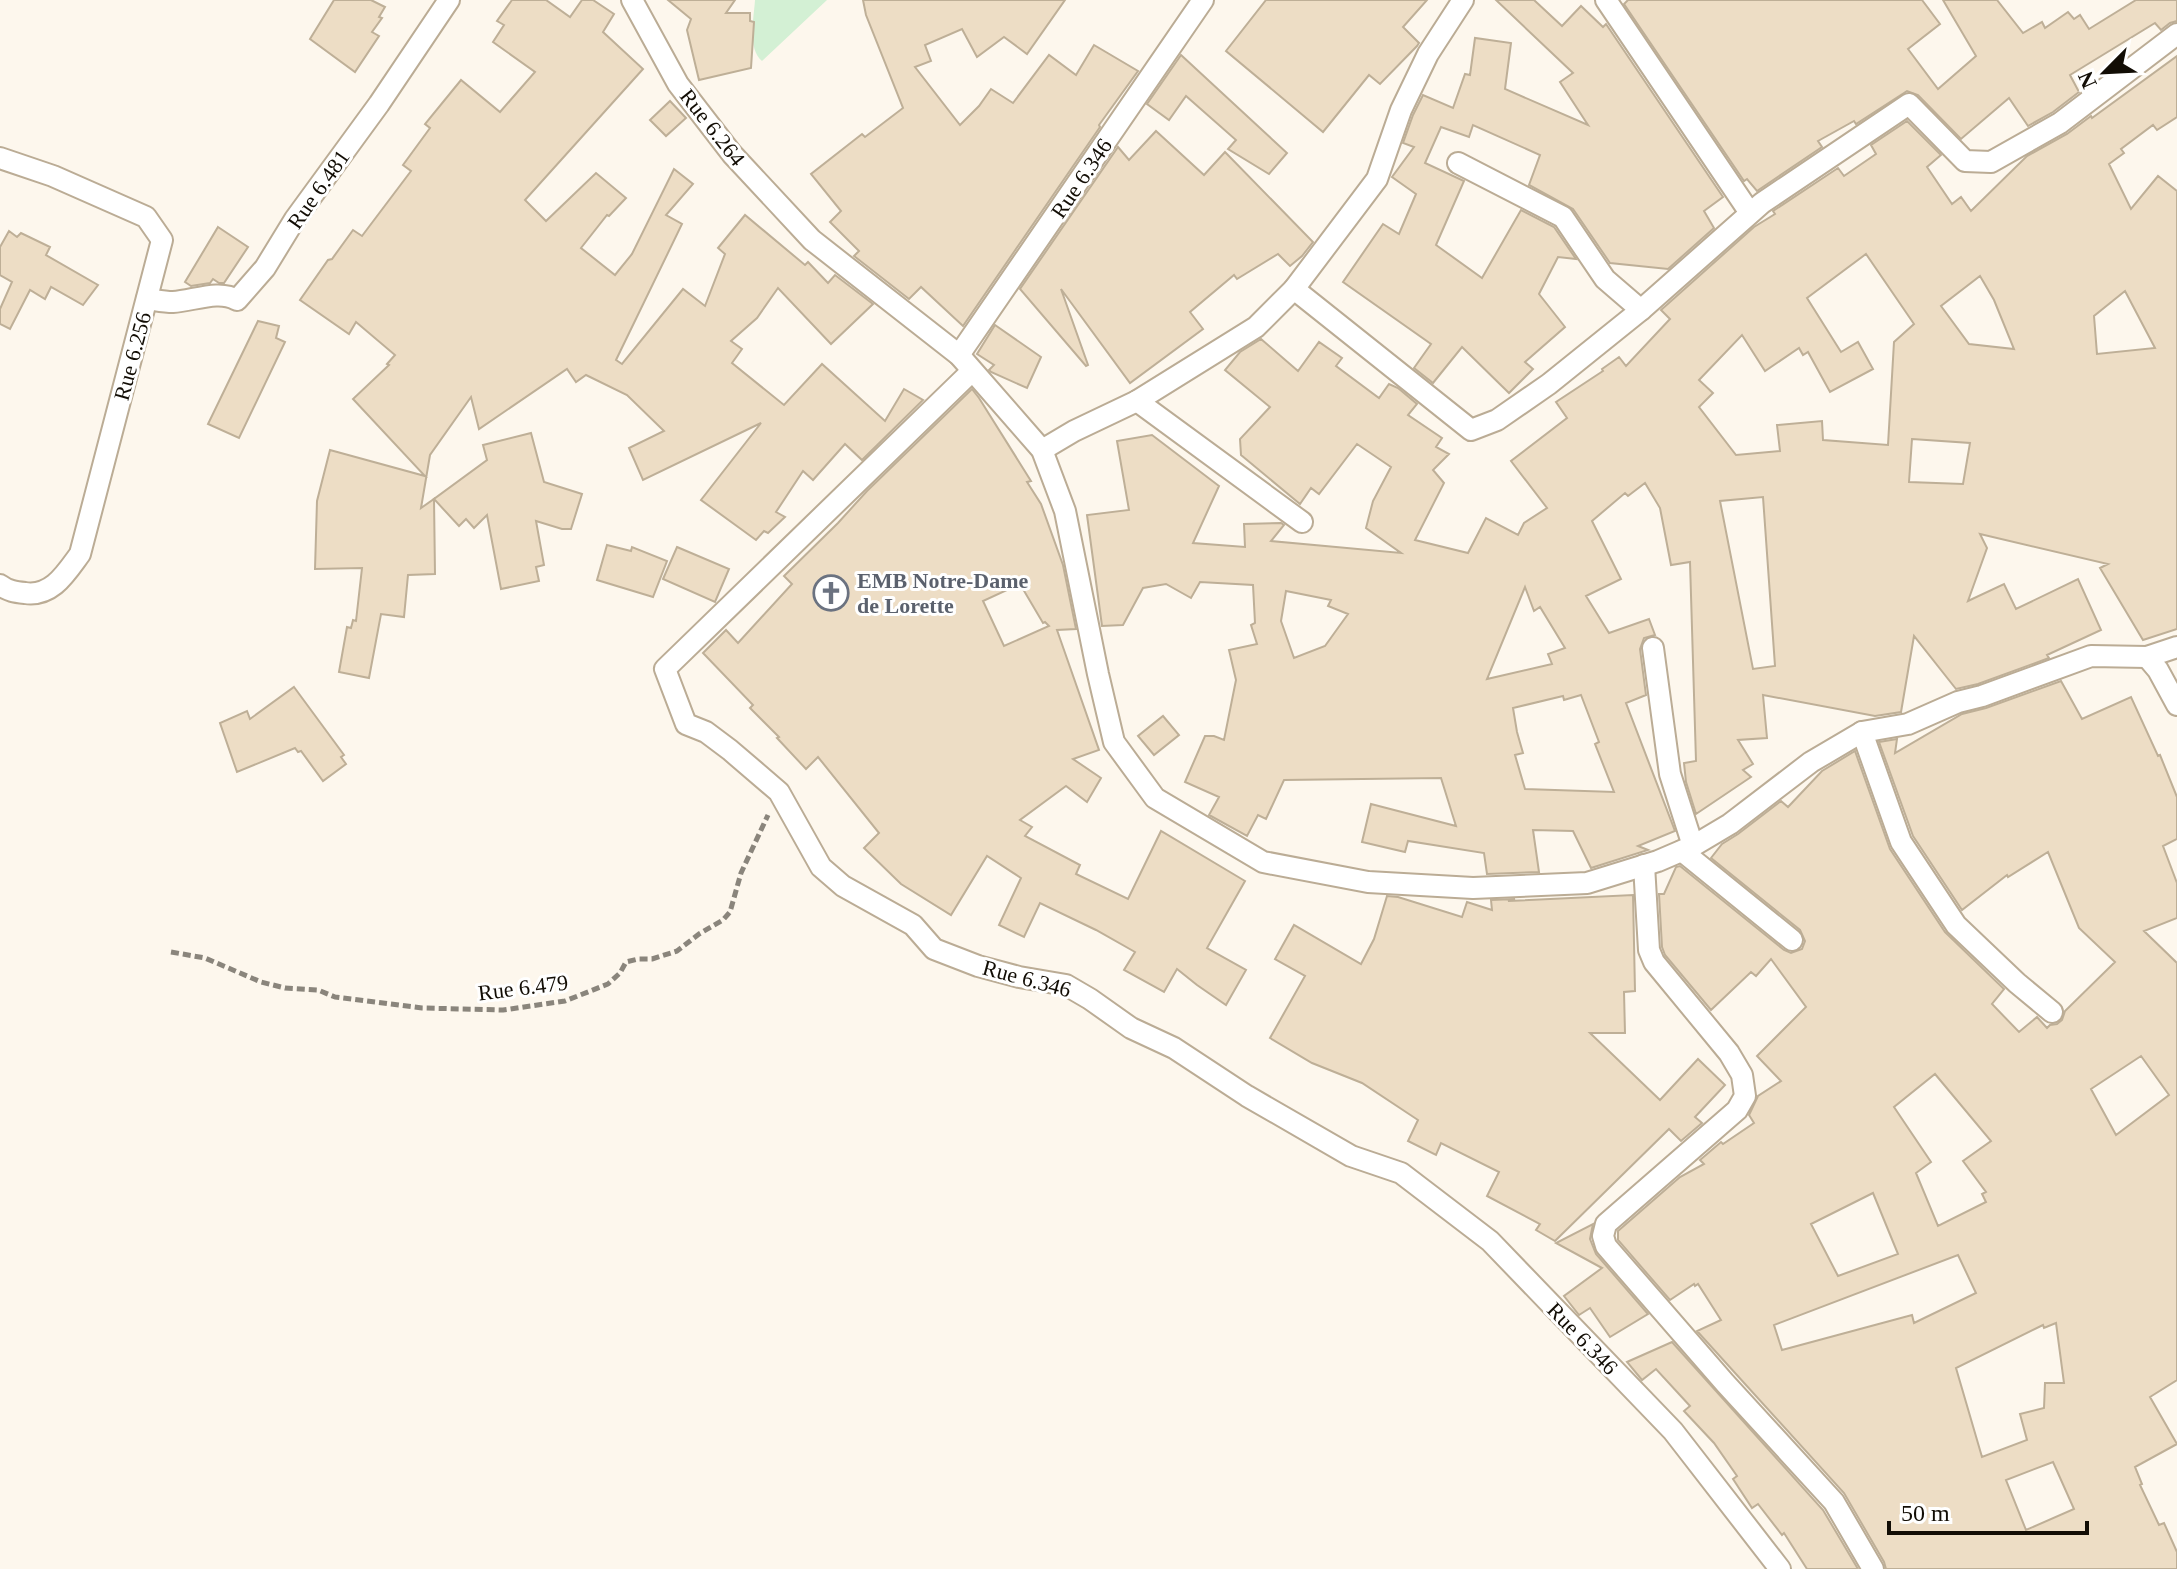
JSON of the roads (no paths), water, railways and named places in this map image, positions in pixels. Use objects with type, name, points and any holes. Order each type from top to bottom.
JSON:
[{"type":"street","name":"Rue 6.481","points":[[147,299],[171,302],[230,296],[237,300],[265,268],[295,219],[379,104],[449,0]]},
{"type":"street","name":"Rue 6.264","points":[[632,0],[678,84],[732,154],[812,240],[966,363],[1042,450]]},
{"type":"street","name":"Rue 6.346","points":[[1203,0],[966,363],[665,669],[686,724],[706,732],[779,792],[821,867],[843,886],[913,925],[934,949],[978,966],[1066,985],[1131,1028],[1174,1048],[1247,1096],[1351,1156],[1401,1173],[1490,1241],[1673,1431],[1780,1569]]},
{"type":"street","points":[[1463,0],[1428,54],[1407,96],[1377,179],[1294,289],[1256,327],[1137,401],[1042,450],[1065,511],[1114,742],[1155,798],[1263,862],[1368,882],[1473,888],[1587,883],[1687,848],[1730,824],[1811,762],[1862,732],[1908,724],[1958,702],[2091,656],[2147,657],[2177,647]]},
{"type":"street","points":[[1606,0],[1750,213]]},
{"type":"street","points":[[1294,289],[1471,430],[1497,420],[1549,384],[1641,310],[1762,203],[1909,104],[1965,161],[1991,162],[2060,123],[2177,34]]},
{"type":"street","name":"Rue 6.256","points":[[0,158],[53,176],[146,217],[162,240],[80,554],[57,584],[36,595],[8,591],[0,585]]},
{"type":"street","points":[[1458,163],[1563,217],[1605,279],[1641,310]]},
{"type":"street","points":[[1137,401],[1302,522]]},
{"type":"street","points":[[1653,648],[1670,774],[1687,848],[1792,940]]},
{"type":"street","points":[[2147,657],[2158,670],[2177,705]]},
{"type":"street","points":[[1862,732],[1901,842],[1956,925],[2052,1012]]},
{"type":"street","points":[[1644,865],[1649,950],[1654,962],[1729,1053],[1742,1075],[1745,1096],[1737,1110],[1606,1224],[1603,1236],[1606,1246],[1834,1502],[1873,1569]]},
{"type":"place","name":"EMB Notre-Dame de Lorette","points":[[831,593]]}]
